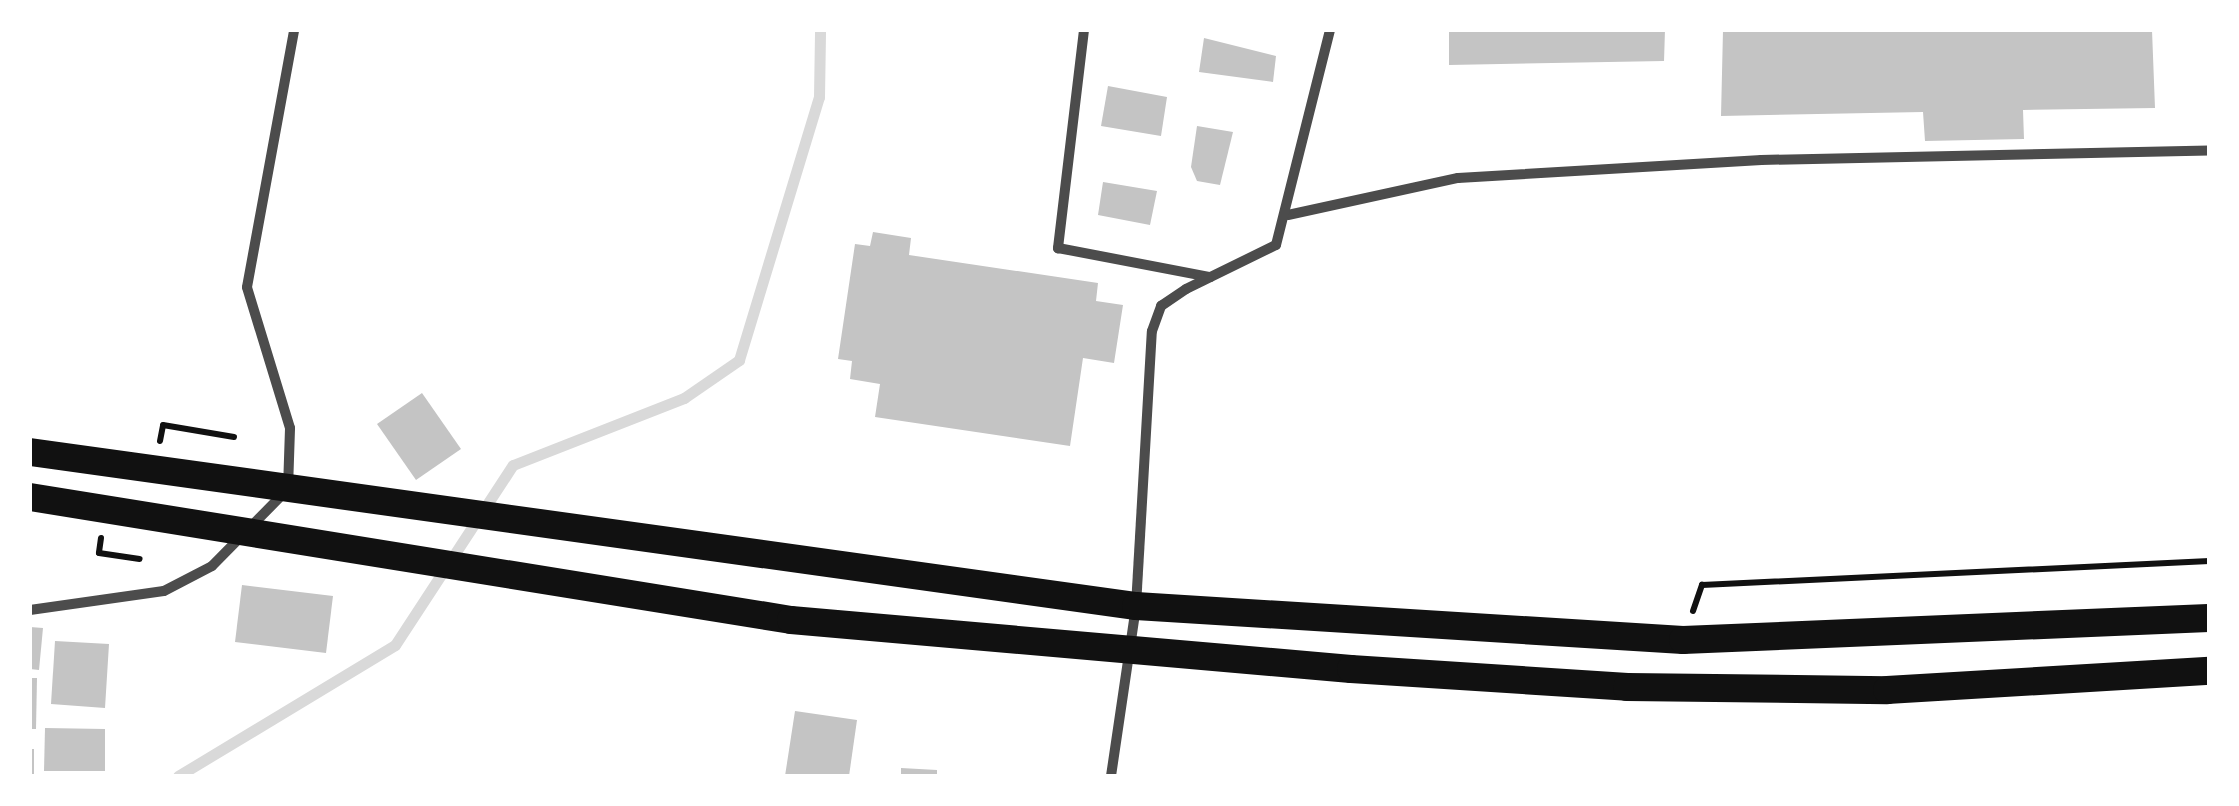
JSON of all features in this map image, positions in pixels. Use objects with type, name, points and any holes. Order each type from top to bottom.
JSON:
[{"type":"highway","points":[[30,452],[1136,606],[1683,640],[2209,618]]},
{"type":"highway","points":[[30,497],[790,620],[1130,650],[1627,687],[1887,690],[2209,672]]},
{"type":"street","points":[[30,610],[164,591],[212,566],[288,489],[290,428],[247,287],[294,30]]},
{"type":"street","points":[[1084,30],[1058,248],[1214,277]]},
{"type":"street","points":[[1112,776],[1136,606],[1152,332],[1161,306],[1276,246],[1288,215],[1330,30]]},
{"type":"street","points":[[1288,215],[1458,178],[1760,160],[2209,151]]},
{"type":"path","points":[[162,425],[234,437]]},
{"type":"path","points":[[1683,640],[1702,585],[2209,561]]},
{"type":"building","points":[[1449,30],[1665,30],[1664,61],[1449,65]]},
{"type":"building","points":[[1723,30],[2152,30],[2155,108],[2023,110],[2024,139],[1925,141],[1923,112],[1721,116]]},
{"type":"building","points":[[1204,38],[1276,56],[1273,82],[1199,72]]},
{"type":"building","points":[[1108,86],[1167,97],[1161,136],[1101,126]]},
{"type":"building","points":[[1197,126],[1233,132],[1220,185],[1197,181],[1191,167]]},
{"type":"building","points":[[1103,182],[1157,191],[1150,225],[1098,215]]},
{"type":"building","points":[[873,232],[911,238],[909,255],[1098,283],[1096,301],[1123,305],[1114,363],[1083,358],[1070,446],[875,417],[880,384],[850,379],[852,361],[838,359],[855,244],[870,246]]},
{"type":"building","points":[[422,393],[461,449],[416,480],[377,424]]},
{"type":"building","points":[[242,585],[333,596],[326,653],[235,642]]},
{"type":"building","points":[[30,627],[43,628],[39,670],[30,669]]},
{"type":"building","points":[[55,641],[109,644],[105,708],[51,704]]},
{"type":"building","points":[[30,678],[37,678],[36,729],[30,729]]},
{"type":"building","points":[[795,711],[857,720],[849,776],[785,776]]},
{"type":"building","points":[[45,728],[105,729],[105,771],[44,771]]},
{"type":"building","points":[[30,749],[34,749],[34,776],[30,776]]},
{"type":"building","points":[[901,768],[937,770],[937,776],[901,776]]},
{"type":"waterway","points":[[178,776],[395,645],[513,465],[684,398],[739,360],[819,97],[820,30]]}]
